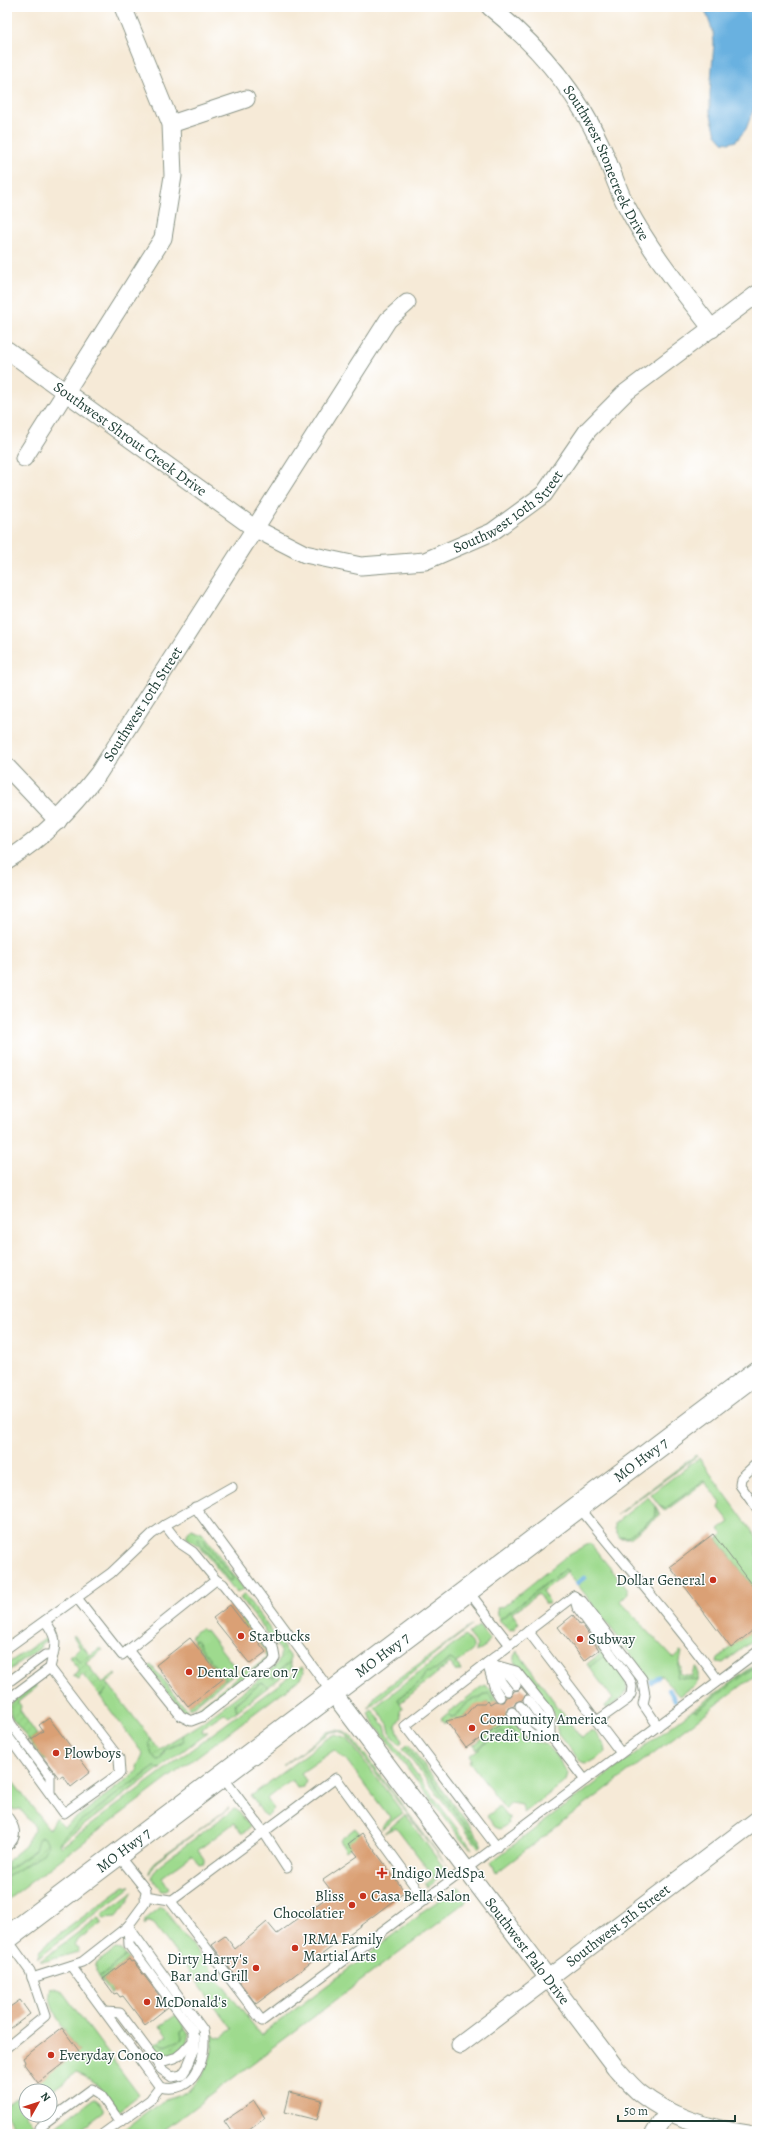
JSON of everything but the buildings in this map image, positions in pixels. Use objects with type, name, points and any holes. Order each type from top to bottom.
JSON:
[{"type":"main road","name":"MO Hwy 7","points":[[7,1939],[757,1372]]},
{"type":"street","points":[[24,458],[112,316],[163,238],[173,176],[171,124],[123,7]]},
{"type":"street","name":"Southwest Stonecreek Drive","points":[[490,7],[538,51],[551,66],[579,105],[600,142],[626,206],[640,230],[654,253],[712,329]]},
{"type":"street","points":[[171,124],[246,99]]},
{"type":"street","name":"Southwest 10th Street","points":[[254,528],[305,554],[361,566],[425,561],[492,532],[544,494],[588,430],[626,393],[757,294]]},
{"type":"street","name":"Southwest 10th Street","points":[[7,860],[37,839],[58,821],[98,774],[388,320],[407,303]]},
{"type":"street","name":"Southwest Shrout Creek Drive","points":[[7,350],[254,528]]},
{"type":"street","points":[[7,767],[58,821]]},
{"type":"street","name":"Southwest Palo Drive","points":[[333,1693],[614,2067],[640,2093],[668,2111],[702,2123],[748,2134]]},
{"type":"street","name":"Southwest 5th Street","points":[[460,2045],[547,1977],[757,1820]]},
{"type":"street","points":[[654,2134],[668,2111]]},
{"type":"lane","points":[[757,1463],[741,1478],[740,1485],[757,1509]]},
{"type":"lane","points":[[7,1648],[111,1573],[152,1534],[195,1507],[232,1487]]},
{"type":"lane","points":[[195,1507],[333,1693]]},
{"type":"lane","points":[[579,1507],[610,1547],[679,1627],[718,1680]]},
{"type":"lane","points":[[128,1650],[181,1716],[191,1721],[204,1716],[272,1664],[275,1658],[273,1647],[223,1584],[216,1580],[193,1552],[178,1542],[165,1525]]},
{"type":"lane","points":[[77,1598],[122,1655],[216,1580]]},
{"type":"lane","points":[[468,1590],[510,1645]]},
{"type":"lane","points":[[574,1596],[582,1601],[642,1679],[646,1696],[643,1704],[658,1726]]},
{"type":"lane","points":[[497,1847],[406,1726],[574,1596]]},
{"type":"lane","points":[[574,1596],[577,1607],[627,1674],[632,1687],[631,1694],[628,1698],[597,1721]]},
{"type":"lane","points":[[7,1700],[50,1668],[55,1634],[45,1621]]},
{"type":"lane","points":[[528,1632],[621,1753]]},
{"type":"lane","points":[[145,1896],[171,1901],[262,2021],[757,1652]]},
{"type":"lane","points":[[7,1683],[45,1655],[53,1655]]},
{"type":"lane","points":[[487,1663],[509,1676],[516,1685]]},
{"type":"lane","points":[[487,1663],[508,1691]]},
{"type":"lane","points":[[487,1663],[495,1689],[500,1697]]},
{"type":"lane","points":[[487,1663],[516,1671],[548,1711],[550,1716],[550,1735]]},
{"type":"lane","points":[[7,1735],[64,1813],[120,1774],[119,1758],[50,1668]]},
{"type":"lane","points":[[528,1700],[543,1720],[550,1735],[585,1780]]},
{"type":"lane","points":[[520,1706],[534,1724],[550,1735]]},
{"type":"lane","points":[[512,1712],[533,1736],[550,1735]]},
{"type":"lane","points":[[7,1715],[11,1724],[50,1776],[50,1794]]},
{"type":"lane","points":[[222,1776],[263,1831],[287,1868]]},
{"type":"lane","points":[[171,1901],[336,1778],[425,1900]]},
{"type":"lane","points":[[7,1816],[15,1826],[15,1834],[13,1842],[7,1846]]},
{"type":"lane","points":[[32,1978],[82,1962],[128,1926],[145,1903],[146,1890],[118,1855]]},
{"type":"lane","points":[[105,2012],[120,2013],[161,2069],[172,2077],[182,2075],[195,2048],[196,2042],[193,2031],[129,1945],[128,1926]]},
{"type":"lane","points":[[71,1966],[160,2087],[168,2089],[177,2088],[185,2084],[195,2075],[204,2057],[206,2043],[203,2030],[128,1926]]},
{"type":"lane","points":[[7,1939],[30,1971],[45,2016],[7,2047]]},
{"type":"lane","points":[[156,2061],[161,2062],[176,2057],[193,2041],[194,2036]]},
{"type":"lane","points":[[103,2134],[150,2100],[160,2087]]},
{"type":"lane","points":[[44,2134],[39,2128],[92,2089],[100,2094],[120,2122]]},
{"type":"green space","points":[[696,1455],[697,1456],[617,1515],[621,1511]]},
{"type":"green space","points":[[699,1458],[757,1538],[757,1592],[717,1539],[723,1534],[719,1530],[730,1522],[719,1508],[721,1503],[704,1481],[666,1508],[659,1505],[651,1494]]},
{"type":"green space","points":[[703,1481],[705,1482],[665,1511],[659,1505],[666,1508]]},
{"type":"green space","points":[[648,1497],[656,1507],[656,1516],[627,1537],[620,1538],[615,1529],[615,1523]]},
{"type":"green space","points":[[656,1507],[660,1515],[630,1538],[621,1538],[622,1536],[627,1537],[656,1516]]},
{"type":"green space","points":[[191,1529],[202,1533],[244,1589],[237,1593],[200,1547],[187,1538],[187,1534]],"holes":[[[202,1539],[233,1578],[230,1581],[198,1541]]]},
{"type":"green space","points":[[199,1537],[233,1578],[232,1581],[230,1581],[198,1541]]},
{"type":"green space","points":[[590,1543],[628,1590],[628,1593],[620,1601],[673,1658],[680,1651],[682,1652],[677,1677],[698,1680],[694,1686],[679,1696],[661,1675],[651,1681],[578,1585],[585,1579],[576,1583],[565,1569],[499,1620],[497,1608],[503,1607],[564,1558]]},
{"type":"green space","points":[[565,1569],[568,1571],[542,1591],[549,1601],[549,1604],[545,1604],[538,1594],[512,1613],[519,1623],[514,1629],[510,1630],[499,1620]]},
{"type":"green space","points":[[244,1594],[290,1656],[290,1663],[286,1665],[275,1677],[264,1676],[277,1664],[280,1657],[279,1648],[240,1598]]},
{"type":"green space","points":[[244,1618],[268,1648],[268,1660],[201,1712],[190,1715],[248,1668],[250,1671],[267,1658],[264,1654],[266,1651],[241,1620]]},
{"type":"green space","points":[[472,1625],[466,1630],[368,1708],[375,1696]]},
{"type":"green space","points":[[479,1626],[489,1639],[487,1645],[476,1652],[477,1645],[468,1634]]},
{"type":"green space","points":[[757,1627],[757,1637],[723,1663],[717,1662],[718,1658]]},
{"type":"green space","points":[[201,1628],[204,1631],[206,1630],[238,1671],[226,1680],[225,1675],[220,1673],[191,1636]]},
{"type":"green space","points":[[74,1635],[90,1655],[80,1663],[73,1654],[80,1647],[73,1636]]},
{"type":"green space","points":[[465,1636],[473,1645],[473,1650],[457,1663],[450,1659],[436,1670],[424,1676],[420,1682],[398,1699],[403,1708],[400,1711],[401,1718],[396,1726],[402,1742],[399,1744],[390,1733],[388,1724],[375,1707]]},
{"type":"green space","points":[[45,1638],[48,1639],[48,1641],[40,1644],[41,1646],[39,1649],[7,1672],[7,1664]]},
{"type":"green space","points":[[593,1638],[606,1654],[589,1667],[587,1664],[601,1653],[591,1640]]},
{"type":"green space","points":[[196,1640],[220,1673],[225,1675],[226,1680],[190,1709],[188,1706],[223,1679],[193,1641]]},
{"type":"green space","points":[[100,1648],[102,1650],[86,1663],[102,1683],[116,1673],[117,1674],[107,1683],[109,1685],[104,1693],[99,1695],[82,1674],[78,1679],[73,1676],[80,1671],[69,1657],[73,1654],[80,1662]]},
{"type":"green space","points":[[517,1651],[581,1738],[591,1731],[594,1731],[605,1746],[606,1752],[596,1759],[586,1763],[579,1760],[558,1733],[553,1712],[514,1661],[514,1656]]},
{"type":"green space","points":[[606,1654],[620,1673],[626,1683],[627,1688],[622,1697],[607,1709],[605,1706],[613,1699],[589,1667]]},
{"type":"green space","points":[[450,1659],[457,1663],[461,1671],[456,1671],[450,1663],[400,1703],[398,1699],[420,1682],[426,1673],[436,1670]]},
{"type":"green space","points":[[290,1663],[292,1669],[268,1687],[264,1683],[260,1684],[235,1703],[237,1711],[229,1717],[224,1713],[203,1727],[202,1732],[208,1732],[160,1768],[155,1767],[73,1828],[59,1844],[61,1847],[302,1667],[304,1672],[301,1678],[7,1900],[7,1877],[38,1857],[36,1849],[7,1870],[7,1861],[25,1846],[35,1827],[20,1809],[14,1810],[7,1805],[7,1774],[49,1829],[55,1818],[64,1827],[138,1771],[137,1767],[143,1754],[99,1695],[102,1695],[109,1685],[151,1739],[149,1743],[152,1755],[158,1760],[164,1755],[164,1750],[181,1743],[183,1737],[182,1735],[201,1723],[264,1676],[275,1677],[286,1665]]},
{"type":"green space","points":[[757,1663],[757,1665],[696,1711],[693,1710]]},
{"type":"green space","points":[[679,1664],[681,1666],[680,1674],[692,1676],[694,1668],[696,1668],[698,1672],[698,1680],[677,1677]]},
{"type":"green space","points":[[151,1665],[187,1710],[185,1713],[148,1668]]},
{"type":"green space","points":[[757,1665],[757,1674],[496,1873],[491,1862],[693,1710],[696,1711]]},
{"type":"green space","points":[[264,1683],[268,1687],[237,1711],[235,1703],[260,1684]]},
{"type":"green space","points":[[35,1684],[37,1687],[18,1702],[21,1706],[20,1710],[37,1735],[31,1740],[46,1760],[44,1761],[12,1718],[10,1712],[16,1698]]},
{"type":"green space","points":[[486,1685],[498,1700],[495,1702],[488,1693],[480,1698],[469,1701],[456,1716],[451,1717],[448,1713],[481,1687]]},
{"type":"green space","points":[[488,1693],[495,1702],[498,1700],[509,1716],[504,1721],[514,1735],[509,1739],[502,1731],[477,1749],[473,1743],[475,1744],[500,1725],[496,1720],[500,1717],[488,1701],[481,1707],[475,1705],[463,1718],[444,1723],[441,1719],[448,1713],[451,1717],[456,1716],[469,1701],[480,1698]]},
{"type":"green space","points":[[372,1710],[385,1726],[387,1734],[472,1849],[463,1842],[373,1722],[368,1713]]},
{"type":"green space","points":[[509,1716],[529,1740],[546,1745],[552,1750],[568,1773],[566,1781],[524,1813],[522,1805],[510,1803],[505,1809],[469,1761],[472,1760],[469,1756],[502,1731],[508,1738],[513,1737],[514,1733],[504,1721]]},
{"type":"green space","points":[[335,1730],[344,1731],[351,1736],[448,1867],[346,1734],[339,1731],[330,1732],[283,1766],[327,1732]]},
{"type":"green space","points":[[335,1734],[347,1738],[403,1813],[381,1829],[382,1825],[390,1818],[344,1757],[343,1758],[334,1750],[301,1773],[306,1781],[304,1787],[297,1788],[292,1780],[267,1799],[274,1809],[267,1816],[264,1815],[251,1796]]},
{"type":"green space","points":[[182,1735],[184,1741],[164,1750],[161,1759],[158,1760],[152,1755],[149,1743],[151,1739],[159,1749]]},
{"type":"green space","points":[[408,1744],[481,1841],[481,1846],[405,1746]]},
{"type":"green space","points":[[405,1746],[481,1846],[479,1848],[402,1748]]},
{"type":"green space","points":[[155,1767],[160,1768],[59,1844],[72,1829],[86,1817]]},
{"type":"green space","points":[[499,1807],[507,1817],[509,1817],[508,1824],[500,1829],[495,1827],[487,1816]]},
{"type":"green space","points":[[229,1808],[156,1862],[149,1874],[150,1867],[154,1862]]},
{"type":"green space","points":[[234,1809],[237,1810],[250,1826],[249,1829],[242,1833],[234,1823],[198,1850],[204,1859],[204,1863],[199,1864],[192,1855],[162,1877],[169,1888],[166,1890],[161,1890],[151,1877],[159,1865]]},
{"type":"green space","points":[[405,1815],[447,1872],[427,1887],[425,1884],[434,1877],[396,1827],[384,1833]]},
{"type":"green space","points":[[355,1828],[365,1839],[363,1837],[346,1851],[340,1840]]},
{"type":"green space","points":[[42,1837],[45,1838],[48,1844],[43,1853],[7,1877],[7,1870],[33,1852],[36,1848],[38,1840]]},
{"type":"green space","points":[[124,1886],[131,1887],[37,1958],[40,1949]]},
{"type":"green space","points":[[459,1887],[468,1898],[464,1903],[159,2134],[118,2134],[163,2101],[183,2094],[197,2083],[206,2068],[212,2051],[213,2034],[216,2038],[219,2036],[221,2037],[232,2029],[154,1924],[147,1921],[145,1925],[144,1924],[146,1918],[160,1907],[163,1908],[261,2035],[419,1916],[420,1913]]},
{"type":"green space","points":[[133,1892],[125,1906],[116,1917],[104,1918],[102,1915]]},
{"type":"green space","points":[[99,1917],[102,1922],[78,1940],[75,1946],[79,1949],[78,1952],[46,1961],[40,1961]]},
{"type":"green space","points":[[115,1949],[122,1950],[126,1956],[99,1977],[96,1971],[96,1964]]},
{"type":"green space","points":[[126,1956],[129,1959],[103,1979],[113,1992],[111,1994],[99,1977]]},
{"type":"green space","points":[[51,1987],[61,1990],[139,2095],[118,2111],[95,2083],[76,2073],[58,2086],[58,2083],[37,2083],[79,2051],[54,2012],[50,1995]]},
{"type":"green space","points":[[176,2015],[185,2028],[181,2031],[182,2039],[173,2044],[167,2045],[158,2043],[167,2036],[160,2026]]},
{"type":"green space","points":[[185,2028],[189,2034],[186,2044],[172,2056],[164,2055],[151,2047],[157,2042],[166,2046],[182,2039],[181,2031]]},
{"type":"green space","points":[[18,2097],[18,2123],[31,2123],[39,2134],[20,2134],[7,2116],[7,2105]]},
{"type":"green space","points":[[94,2098],[97,2099],[104,2109],[104,2112],[75,2134],[51,2134],[51,2130]]},
{"type":"water","points":[[704,7],[757,7],[757,100],[746,129],[736,141],[729,143],[723,142],[716,134],[710,112],[714,43],[713,32]]},
{"type":"waterway","points":[[577,1583],[584,1578]]},
{"type":"waterway","points":[[651,1682],[658,1677]]},
{"type":"waterway","points":[[669,1690],[675,1700]]},
{"type":"place","name":"Dollar General","points":[[713,1580]]},
{"type":"place","name":"Starbucks","points":[[241,1636]]},
{"type":"place","name":"Subway","points":[[580,1639]]},
{"type":"place","name":"Dental Care on 7","points":[[189,1672]]},
{"type":"place","name":"Community America Credit Union","points":[[472,1728]]},
{"type":"place","name":"Plowboys","points":[[56,1753]]},
{"type":"place","name":"Indigo MedSpa","points":[[382,1873]]},
{"type":"place","name":"Casa Bella Salon","points":[[363,1896]]},
{"type":"place","name":"Bliss Chocolatier","points":[[352,1905]]},
{"type":"place","name":"JRMA Family Martial Arts","points":[[295,1948]]},
{"type":"place","name":"Dirty Harry's Bar and Grill","points":[[256,1968]]},
{"type":"place","name":"McDonald's","points":[[147,2002]]},
{"type":"place","name":"Everyday Conoco","points":[[51,2055]]}]
